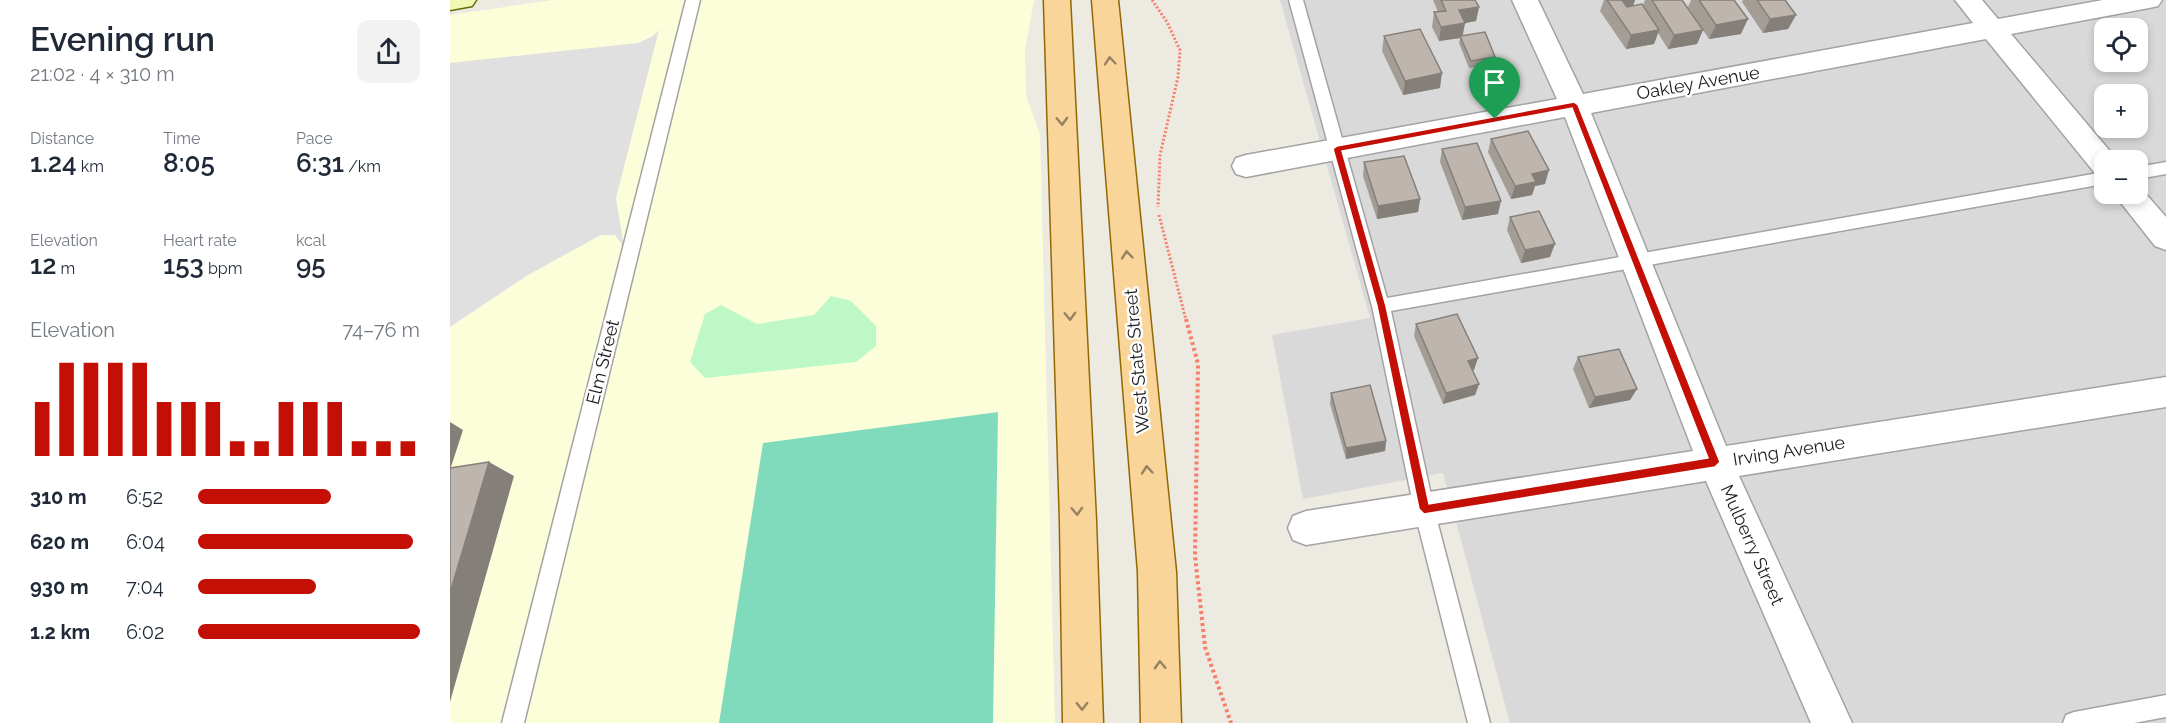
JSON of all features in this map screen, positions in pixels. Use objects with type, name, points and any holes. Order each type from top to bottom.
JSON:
[{"type":"main road","points":[[450,2],[464,0]]},
{"type":"main road","points":[[1057,0],[1078,521],[1083,723]]},
{"type":"main road","name":"West State Street","points":[[1105,0],[1157,572],[1161,723]]},
{"type":"street","name":"Mulberry Street","points":[[1525,0],[1574,105],[1715,462],[1832,723]]},
{"type":"street","points":[[1968,0],[2094,152]]},
{"type":"street","name":"Oakley Avenue","points":[[1246,166],[2149,0]]},
{"type":"street","points":[[2137,204],[2166,238]]},
{"type":"street","name":"Irving Avenue","points":[[1306,528],[2166,392]]},
{"type":"lane","name":"Elm Street","points":[[513,723],[693,0]]},
{"type":"lane","points":[[1315,0],[1296,1],[1382,306],[1424,509],[1479,723]]},
{"type":"lane","points":[[2148,171],[2166,168]]},
{"type":"lane","points":[[1382,306],[2094,180]]},
{"type":"lane","points":[[2074,723],[2166,706]]},
{"type":"path","points":[[1152,0],[1167,22],[1180,50],[1178,77],[1160,155],[1158,210],[1198,364],[1195,556],[1205,647],[1231,723]]},
{"type":"shaded area","points":[[553,0],[1034,0],[1025,50],[1026,96],[1040,134],[1055,723],[450,723],[450,15]]},
{"type":"shaded area","points":[[1280,0],[2166,0],[2166,723],[1510,723],[1443,473],[1303,499],[1272,335],[1370,318]]},
{"type":"shaded area","points":[[659,30],[616,198],[624,247],[615,235],[601,235],[528,275],[450,327],[450,63],[638,43],[653,36]]},
{"type":"green space","points":[[831,296],[851,301],[876,326],[876,346],[856,362],[705,378],[690,362],[705,314],[721,305],[757,324],[814,315]]},
{"type":"green space","points":[[998,412],[993,723],[719,723],[763,443]]},
{"type":"building","points":[[1441,0],[1475,0],[1479,7],[1459,10],[1465,23],[1441,27],[1434,12],[1446,11]]},
{"type":"building","points":[[1607,0],[1622,0],[1627,7],[1642,4],[1659,30],[1631,35]]},
{"type":"building","points":[[1652,0],[1682,0],[1703,30],[1674,35]]},
{"type":"building","points":[[1699,0],[1734,0],[1748,19],[1716,25]]},
{"type":"building","points":[[1757,0],[1785,0],[1796,15],[1770,19]]},
{"type":"building","points":[[1420,29],[1442,73],[1405,81],[1384,36]]},
{"type":"building","points":[[1485,32],[1495,57],[1471,61],[1460,36]]},
{"type":"building","points":[[1528,131],[1549,170],[1532,174],[1536,182],[1515,186],[1491,139]]},
{"type":"building","points":[[1477,143],[1501,201],[1465,207],[1442,149]]},
{"type":"building","points":[[1404,156],[1420,199],[1378,206],[1364,162]]},
{"type":"building","points":[[1539,211],[1555,244],[1525,250],[1510,217]]},
{"type":"building","points":[[1457,314],[1478,358],[1468,361],[1479,384],[1446,393],[1416,324]]},
{"type":"building","points":[[1619,349],[1637,389],[1595,397],[1578,357]]},
{"type":"building","points":[[1370,385],[1386,441],[1346,448],[1331,393]]},
{"type":"building","points":[[489,462],[450,593],[450,468]]},
{"type":"route","points":[[1574,105],[1715,462],[1424,509],[1382,306],[1337,149],[1495,119],[1574,105]]}]
